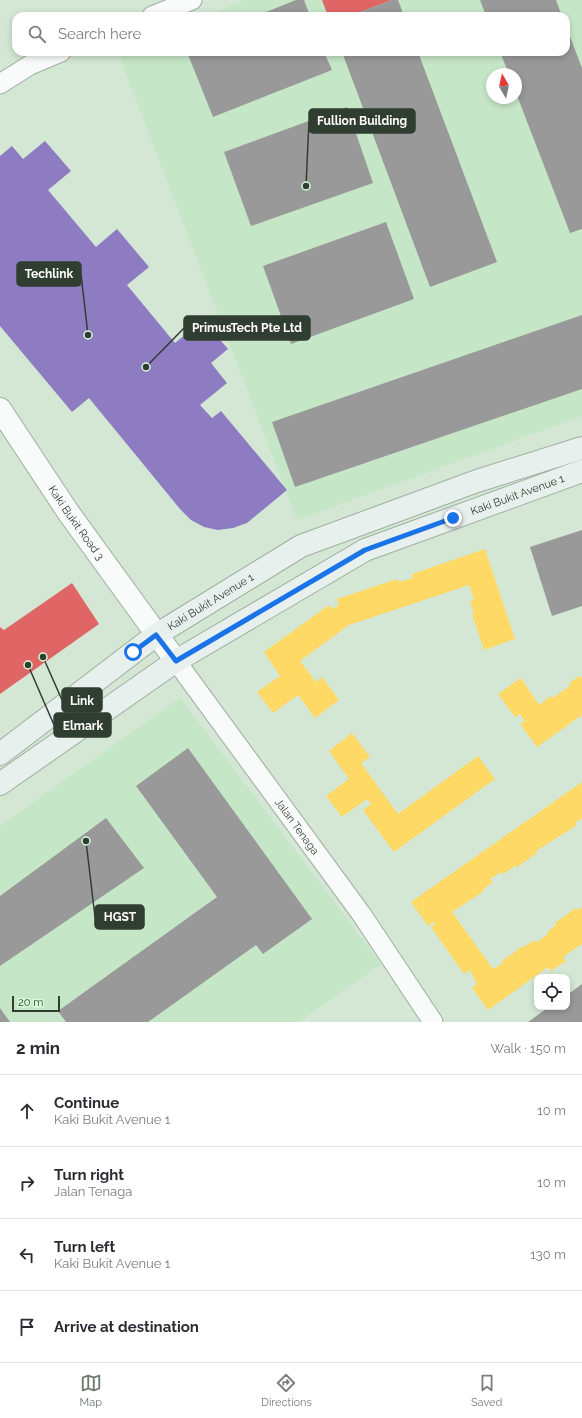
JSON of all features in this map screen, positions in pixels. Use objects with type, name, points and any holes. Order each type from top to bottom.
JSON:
[{"type":"main road","name":"Kaki Bukit Avenue 1","points":[[0,754],[156,635],[301,546],[477,481],[582,448]]},
{"type":"main road","name":"Kaki Bukit Avenue 1","points":[[0,784],[176,661],[365,550],[582,470]]},
{"type":"street","points":[[162,12],[192,0]]},
{"type":"street","points":[[0,84],[30,65],[52,56]]},
{"type":"street","name":"Kaki Bukit Road 3","points":[[0,409],[68,512],[156,635]]},
{"type":"street","name":"Jalan Tenaga","points":[[156,635],[362,915],[433,1022]]},
{"type":"shaded area","points":[[245,0],[582,0],[582,416],[297,520],[119,56],[570,56],[570,12],[216,12]]},
{"type":"shaded area","points":[[180,698],[381,964],[299,1022],[0,1022],[0,826]]},
{"type":"building: Homes","points":[[485,549],[515,639],[484,650],[472,614],[474,613],[470,601],[474,600],[469,585],[349,625],[300,661],[316,682],[322,677],[339,700],[315,718],[298,695],[273,713],[257,692],[280,676],[264,652],[329,605],[332,609],[339,605],[337,599],[397,579],[398,582],[413,578],[412,574]]},
{"type":"building: Homes","points":[[580,676],[582,678],[582,715],[537,747],[520,724],[525,721],[520,714],[515,717],[498,694],[521,678],[539,705],[551,696],[553,698],[571,685],[569,683]]},
{"type":"building: Homes","points":[[352,733],[370,757],[361,763],[398,814],[478,756],[495,779],[394,852],[363,810],[371,804],[367,799],[342,817],[326,796],[349,779],[329,751]]},
{"type":"building: Homes","points":[[582,782],[582,818],[575,823],[577,825],[536,851],[537,853],[517,867],[515,866],[503,874],[501,872],[490,879],[493,882],[483,889],[484,891],[452,912],[493,969],[503,963],[502,961],[523,946],[524,947],[534,940],[536,943],[548,934],[547,932],[556,925],[555,923],[576,908],[578,910],[582,907],[582,944],[563,957],[566,961],[551,971],[548,967],[538,974],[534,974],[534,977],[488,1010],[472,988],[477,984],[470,970],[464,974],[431,927],[435,925],[433,922],[428,926],[411,902]]},
{"type":"building: Shops","points":[[322,0],[392,0],[360,12],[326,12]]},
{"type":"building: Shops","points":[[72,583],[99,624],[0,694],[0,627],[4,630]]},
{"type":"building: Offices","points":[[45,141],[71,171],[48,190],[96,247],[117,229],[149,267],[127,285],[175,343],[203,320],[228,349],[211,363],[227,383],[200,405],[212,418],[221,411],[287,490],[247,523],[233,528],[218,530],[204,527],[191,520],[180,509],[89,398],[72,412],[0,326],[0,156],[12,146],[23,159]]},
{"type":"building: Industry","points":[[296,0],[304,0],[308,12],[266,12]]},
{"type":"building: Industry","points":[[392,0],[398,0],[402,12],[360,12]]},
{"type":"building: Industry","points":[[480,0],[556,0],[560,12],[484,12]]},
{"type":"building: Industry","points":[[570,36],[582,68],[582,229],[570,233],[520,104],[522,104],[522,68],[507,68],[502,56],[570,56]]},
{"type":"building: Industry","points":[[189,56],[326,56],[332,70],[213,117]]},
{"type":"building: Industry","points":[[343,56],[420,56],[497,262],[430,287]]},
{"type":"building: Industry","points":[[347,107],[373,183],[251,226],[224,152]]},
{"type":"building: Industry","points":[[386,222],[414,299],[291,344],[263,266]]},
{"type":"building: Industry","points":[[582,315],[582,389],[295,487],[272,422]]},
{"type":"building: Industry","points":[[582,530],[582,606],[552,616],[530,547]]},
{"type":"building: Industry","points":[[188,748],[312,919],[263,954],[256,945],[148,1022],[66,1022],[58,1011],[217,897],[136,786]]},
{"type":"building: Industry","points":[[106,818],[144,868],[0,966],[0,896]]},
{"type":"building: Industry","points":[[582,984],[582,1022],[528,1022],[545,1010],[570,1010],[570,993]]},
{"type":"building: Industry","points":[[0,1008],[10,1022],[0,1022]]},
{"type":"place","name":"Fullion Building","points":[[306,186]]},
{"type":"place","name":"Techlink","points":[[88,335]]},
{"type":"place","name":"PrimusTech Pte Ltd","points":[[146,367]]},
{"type":"place","name":"Link","points":[[43,657]]},
{"type":"place","name":"Elmark","points":[[28,665]]},
{"type":"place","name":"HGST","points":[[86,841]]},
{"type":"route","points":[[133,652],[156,635],[176,661],[200,645],[365,550],[453,518]]}]
